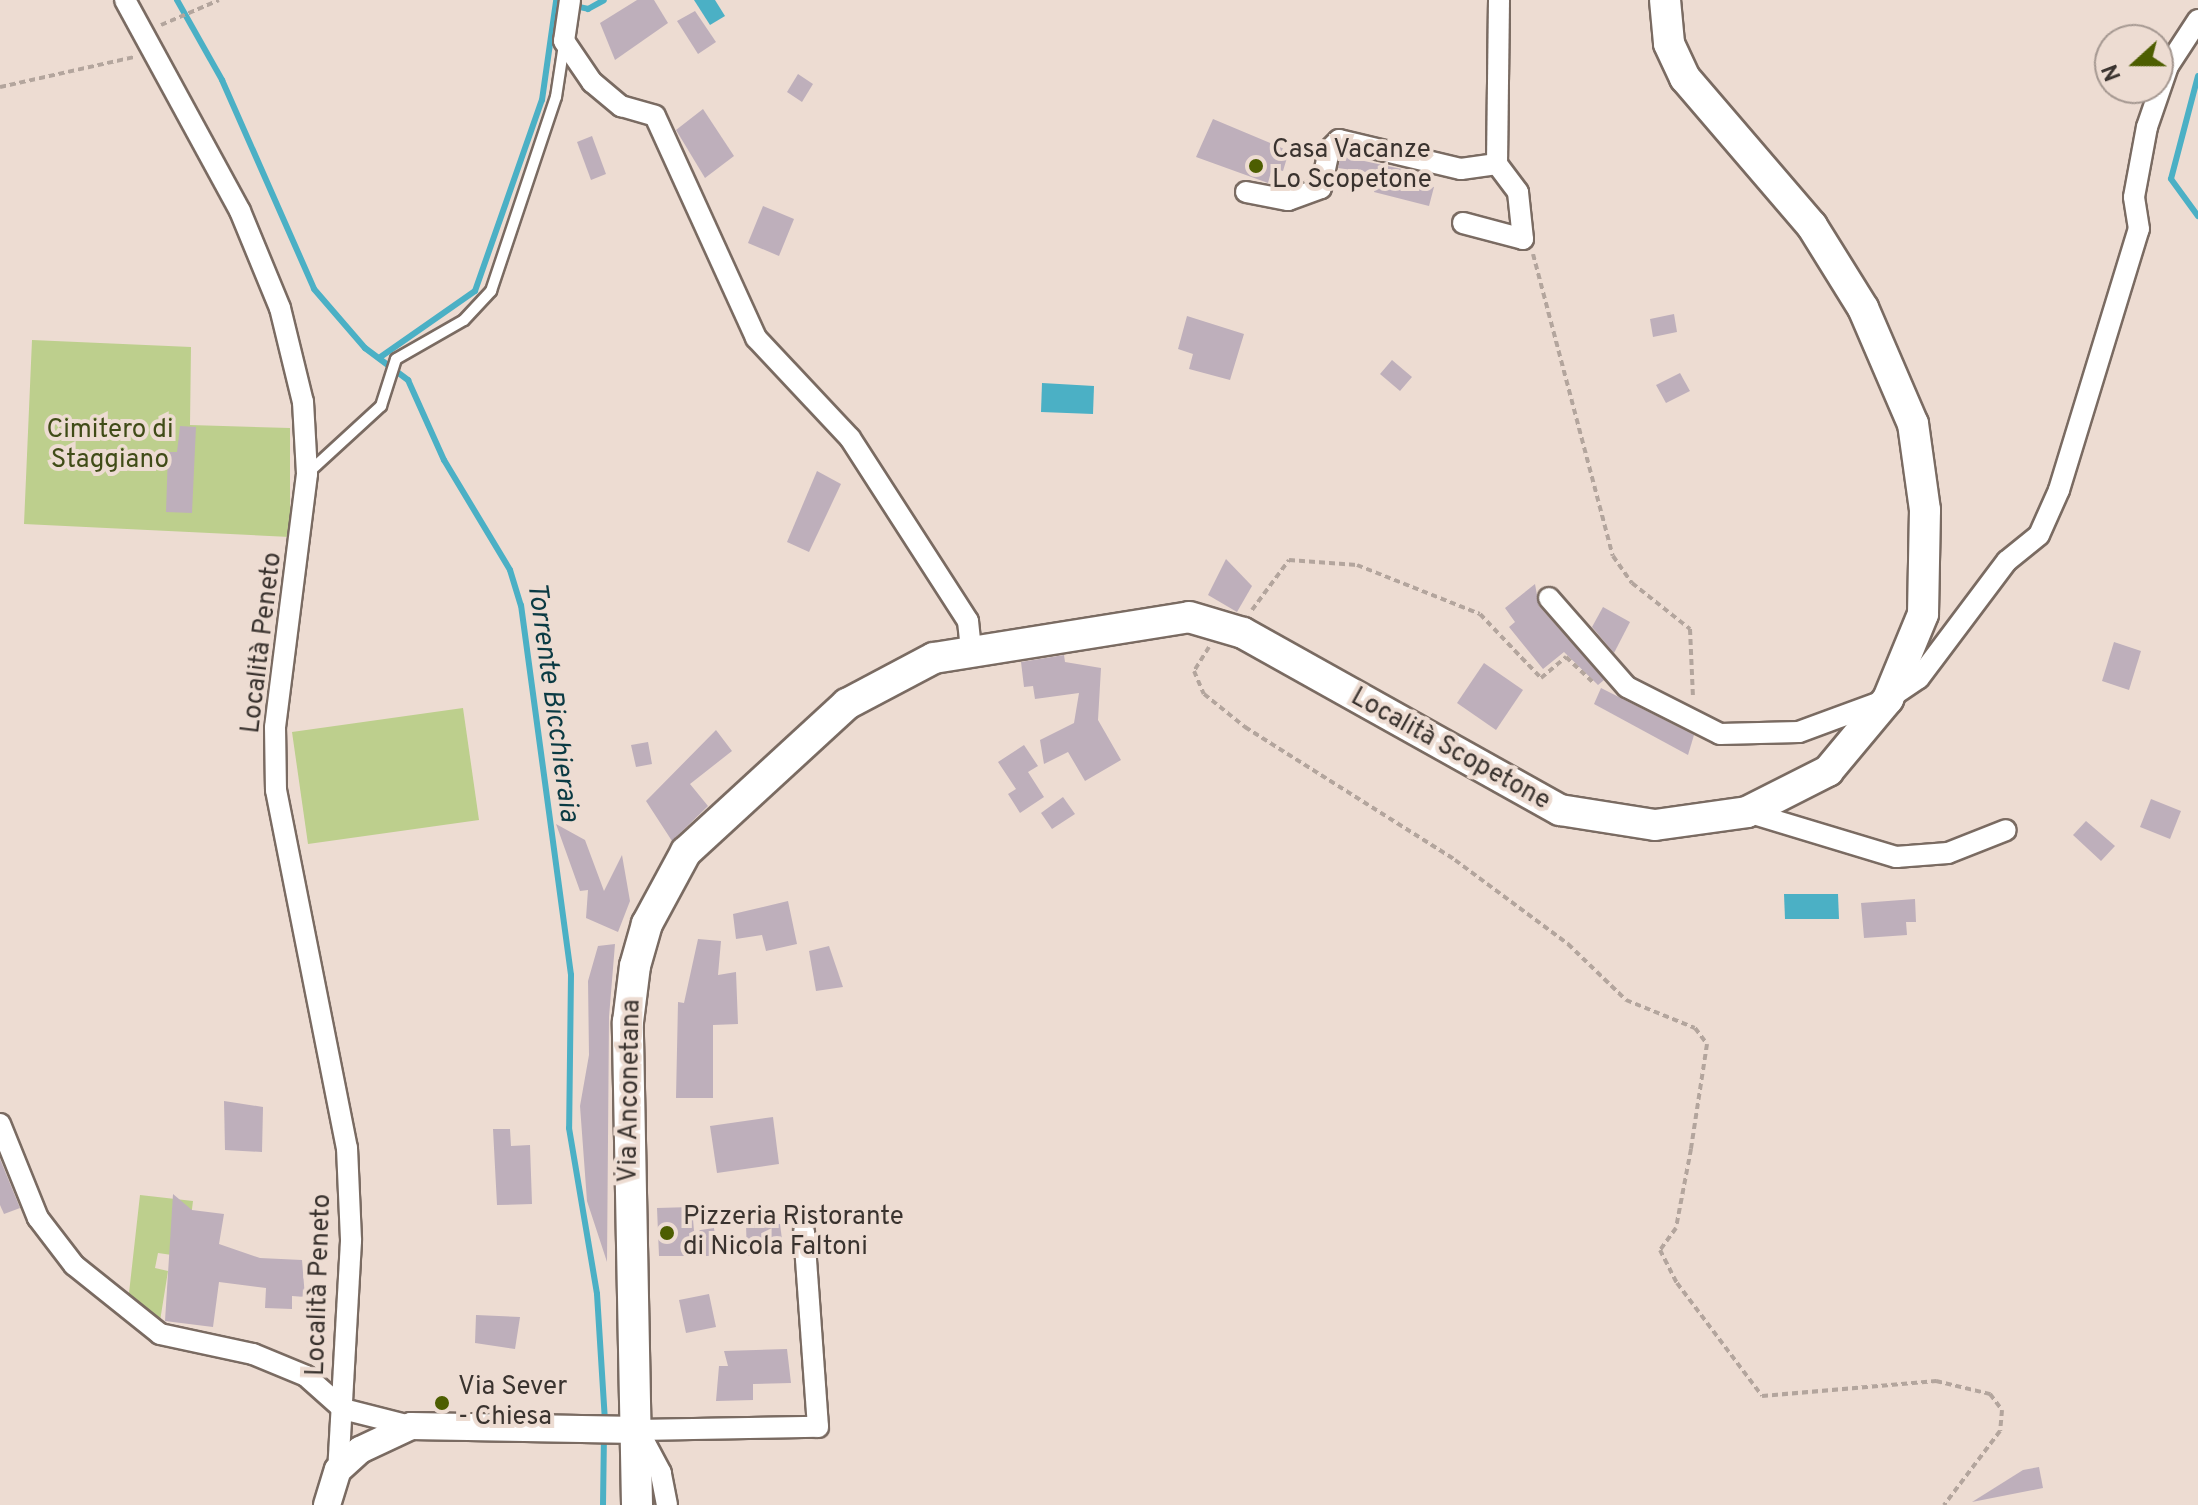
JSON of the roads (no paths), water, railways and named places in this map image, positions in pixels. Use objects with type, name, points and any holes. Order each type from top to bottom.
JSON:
[{"type":"main road","name":"Località Scopetone","points":[[971,648],[1141,620],[1228,625],[1560,810],[1655,825],[1747,812],[1828,771],[1888,699],[1923,614],[1925,510],[1913,424],[1863,308],[1812,226],[1685,78],[1669,43],[1665,0]]},
{"type":"main road","name":"Via Anconetana","points":[[637,1505],[628,1430],[628,1022],[647,924],[686,852],[805,736],[903,669],[971,648]]},
{"type":"street","name":"Località Peneto","points":[[125,0],[240,211],[280,308],[303,402],[307,474],[275,727],[276,790],[347,1148],[343,1409],[338,1470]]},
{"type":"street","points":[[570,0],[564,41],[592,82],[621,106],[655,116],[756,338],[850,438],[968,621],[971,648]]},
{"type":"street","points":[[1463,223],[1523,239],[1518,192],[1497,164],[1499,0]]},
{"type":"street","points":[[1549,598],[1627,687],[1691,725],[1756,737],[1799,732],[1888,699],[1919,678],[2007,561],[2039,535],[2090,402],[2139,229],[2134,197],[2147,127],[2168,66],[2198,20]]},
{"type":"street","points":[[1246,192],[1288,200],[1321,188],[1329,150],[1339,140],[1461,169],[1497,164]]},
{"type":"street","points":[[1747,812],[1896,857],[1948,853],[2006,830]]},
{"type":"street","points":[[0,1124],[38,1218],[85,1274],[160,1334],[253,1354],[306,1376],[343,1409],[411,1426],[628,1430],[818,1427],[804,1232]]},
{"type":"street","points":[[327,1505],[338,1470],[360,1450],[411,1426]]},
{"type":"street","points":[[628,1430],[661,1473],[667,1505]]},
{"type":"lane","points":[[307,474],[381,406],[396,359],[464,320],[491,291],[556,97],[564,41]]},
{"type":"water","points":[[694,0],[715,0],[725,16],[710,25]]},
{"type":"water","points":[[1042,383],[1094,386],[1093,414],[1041,412]]},
{"type":"water","points":[[1784,894],[1838,894],[1839,919],[1785,919]]},
{"type":"waterway","name":"Torrente Bicchieraia","points":[[177,0],[222,80],[314,289],[365,348],[408,380],[444,460],[510,570],[521,605],[571,975],[569,1128],[597,1294],[605,1421]]},
{"type":"waterway","points":[[379,358],[475,291],[542,100],[556,2],[588,9],[604,0]]},
{"type":"waterway","points":[[2198,76],[2171,179],[2198,216]]},
{"type":"waterway","name":"Torrente Bicchieraia","points":[[603,1505],[604,1437]]},
{"type":"place","name":"Casa Vacanze Lo Scopetone","points":[[1256,166]]},
{"type":"place","name":"Pizzeria Ristorante di Nicola Faltoni","points":[[667,1233]]},
{"type":"place","name":"Via Sever - Chiesa","points":[[442,1403]]},
{"type":"park label","name":"Cimitero di Staggiano","points":[[110,446]]}]
